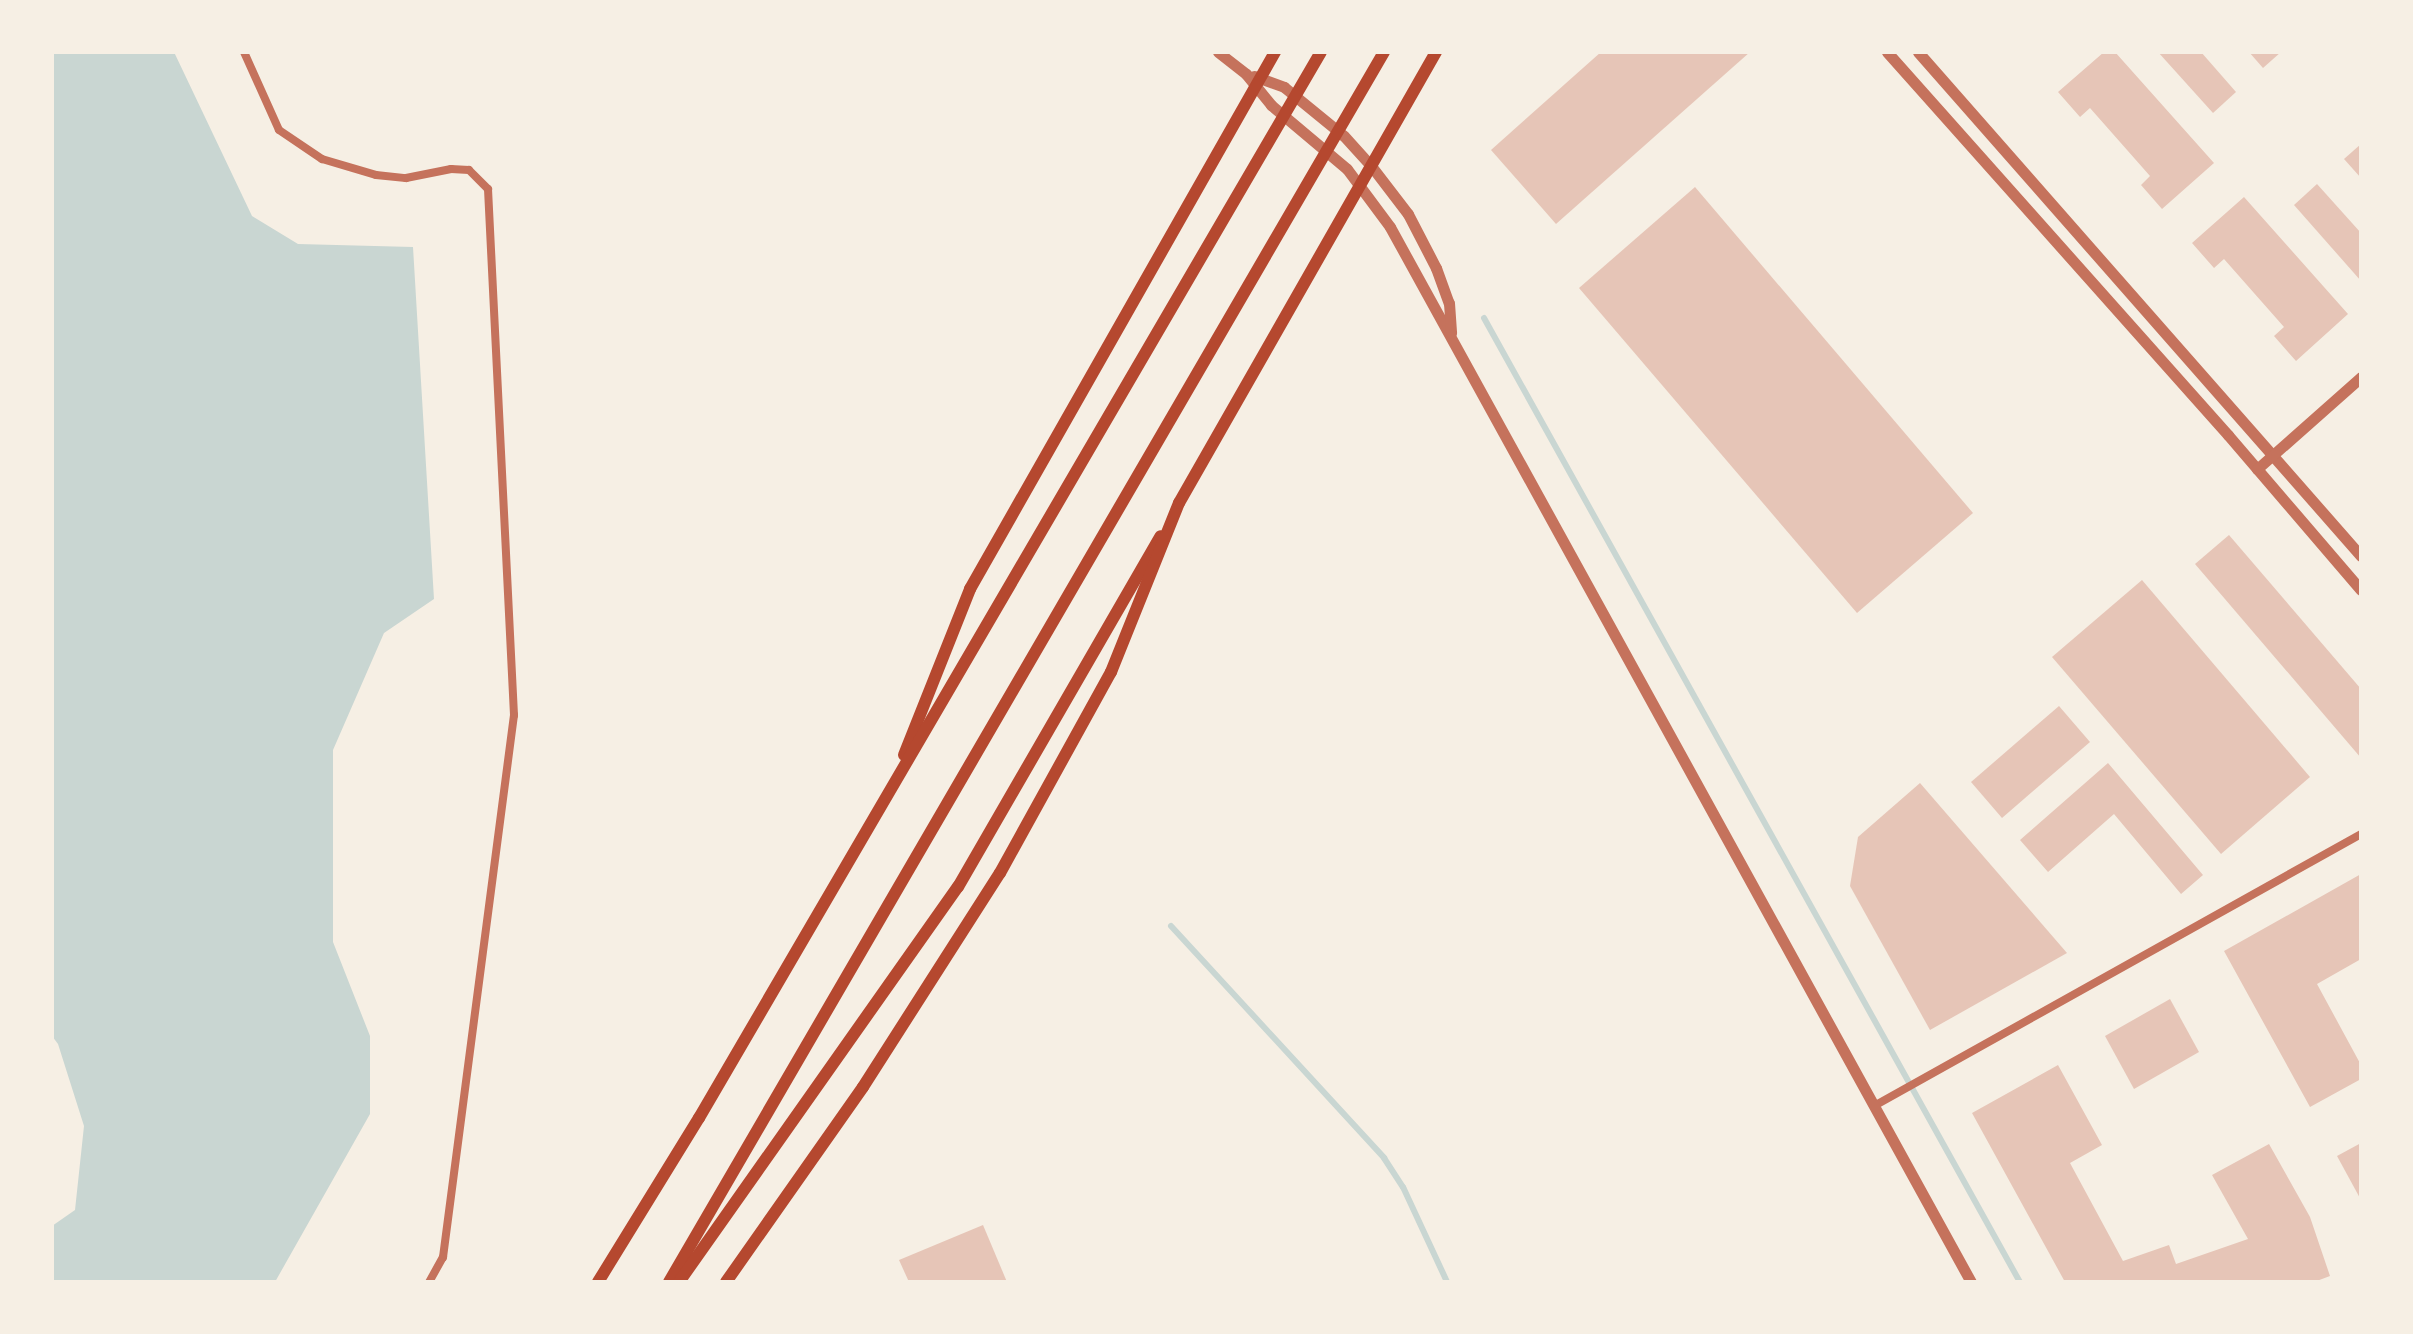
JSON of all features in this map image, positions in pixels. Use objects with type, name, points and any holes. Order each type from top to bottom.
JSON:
[{"type":"main road","points":[[892,788],[970,589],[1275,52]]},
{"type":"main road","points":[[598,1282],[683,1146],[1321,52]]},
{"type":"main road","points":[[669,1282],[1384,52]]},
{"type":"main road","points":[[679,1282],[958,887],[1436,52]]},
{"type":"main road","points":[[1400,119],[1443,52]]},
{"type":"main road","points":[[726,1282],[871,1076],[1007,861],[1111,672],[1179,503]]},
{"type":"street","points":[[244,52],[279,130],[322,159],[376,175],[406,178],[451,169],[469,170],[488,189],[514,715],[443,1257],[429,1282]]},
{"type":"street","points":[[1218,52],[1258,82],[1284,87],[1344,136],[1372,167],[1408,214],[1444,285],[1451,337]]},
{"type":"street","points":[[1887,52],[2361,590]]},
{"type":"street","points":[[1918,52],[2361,556]]},
{"type":"street","points":[[1258,82],[1271,105],[1330,153],[1361,185],[1390,227],[1971,1282]]},
{"type":"street","points":[[2257,469],[2361,377]]},
{"type":"street","points":[[1874,1106],[2361,834]]},
{"type":"shaded area","points":[[52,52],[174,52],[252,216],[298,244],[413,247],[434,599],[384,633],[333,750],[333,942],[370,1036],[370,1114],[275,1282],[52,1282],[52,1226],[75,1210],[84,1126],[58,1044],[52,1036]]},
{"type":"building","points":[[1601,52],[1750,52],[1556,224],[1491,150]]},
{"type":"building","points":[[2104,52],[2115,52],[2214,163],[2162,209],[2141,185],[2150,176],[2090,108],[2080,117],[2058,92]]},
{"type":"building","points":[[2158,52],[2201,52],[2236,92],[2213,113]]},
{"type":"building","points":[[2249,52],[2281,52],[2263,68]]},
{"type":"building","points":[[2361,144],[2361,178],[2344,159]]},
{"type":"building","points":[[2317,184],[2361,233],[2361,281],[2294,205]]},
{"type":"building","points":[[1695,187],[1973,513],[1857,613],[1579,288]]},
{"type":"building","points":[[2244,197],[2348,314],[2296,361],[2274,336],[2284,327],[2224,259],[2214,268],[2192,243]]},
{"type":"building","points":[[2229,535],[2361,689],[2361,758],[2195,564]]},
{"type":"building","points":[[2142,580],[2310,777],[2221,854],[2052,657]]},
{"type":"building","points":[[2059,706],[2090,742],[2002,818],[1971,782]]},
{"type":"building","points":[[2108,763],[2203,875],[2181,894],[2114,814],[2048,872],[2020,840]]},
{"type":"building","points":[[1920,783],[2067,953],[1930,1030],[1850,886],[1858,837]]},
{"type":"building","points":[[2361,874],[2361,959],[2317,984],[2361,1065],[2361,1079],[2310,1107],[2224,951]]},
{"type":"building","points":[[2170,999],[2199,1052],[2134,1089],[2105,1036]]},
{"type":"building","points":[[2058,1065],[2102,1145],[2070,1163],[2123,1261],[2169,1245],[2176,1264],[2248,1239],[2212,1175],[2269,1144],[2310,1217],[2330,1276],[2314,1282],[2065,1282],[1972,1113]]},
{"type":"building","points":[[2361,1143],[2361,1200],[2337,1156]]},
{"type":"building","points":[[983,1225],[1007,1282],[909,1282],[899,1260]]},
{"type":"waterway","points":[[1484,318],[2020,1282]]},
{"type":"waterway","points":[[1171,926],[1384,1158],[1403,1187],[1447,1282]]}]
